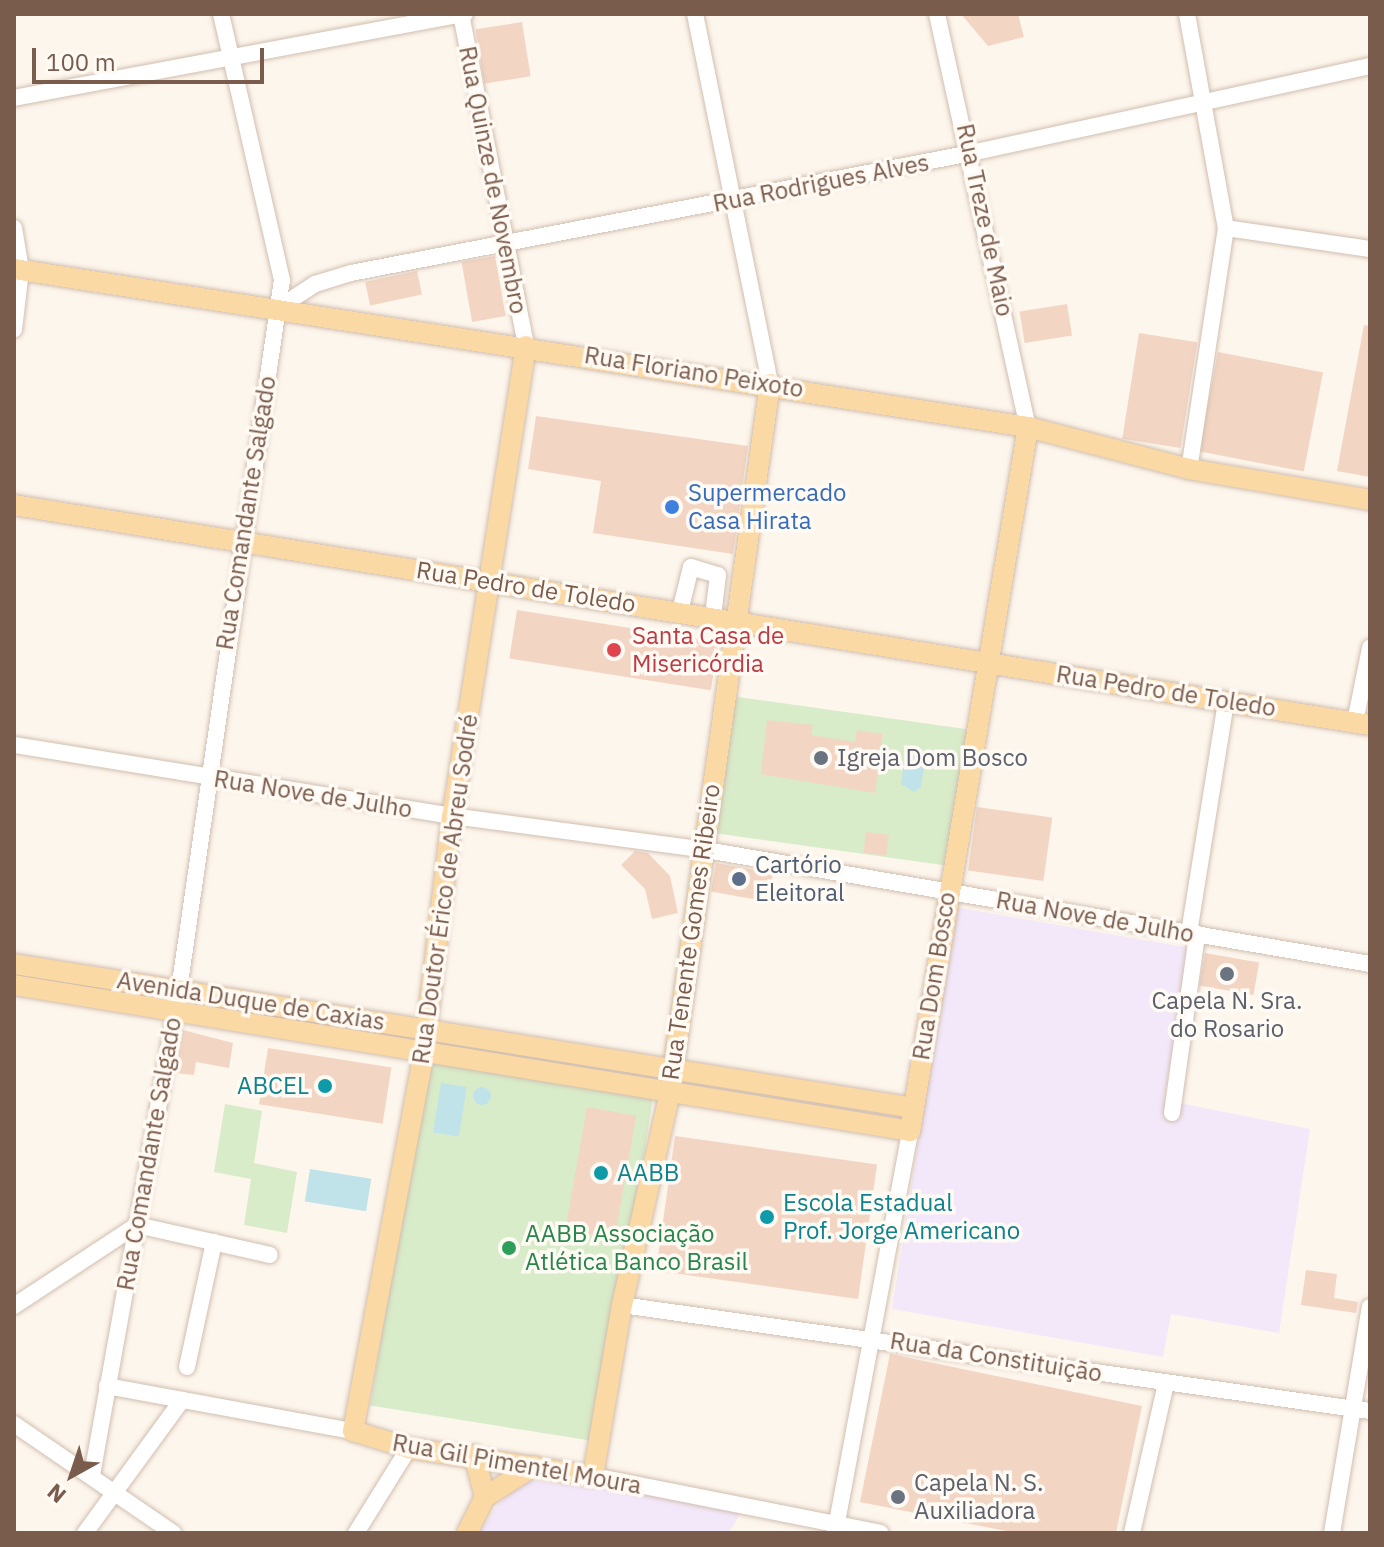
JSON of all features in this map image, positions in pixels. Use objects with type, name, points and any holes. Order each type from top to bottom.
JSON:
[{"type":"main road","name":"Rua Floriano Peixoto","points":[[18,269],[770,384],[1028,427],[1189,469],[1370,500]]},
{"type":"main road","name":"Rua Doutor Érico de Abreu Sodré","points":[[353,1431],[424,1052],[452,816],[526,346]]},
{"type":"main road","name":"Rua Tenente Gomes Ribeiro","points":[[593,1476],[622,1305],[670,1092],[700,849],[739,620],[770,384]]},
{"type":"main road","name":"Rua Dom Bosco","points":[[910,1131],[947,892],[1028,427]]},
{"type":"main road","name":"Rua Pedro de Toledo","points":[[14,505],[241,544],[739,620],[1362,724]]},
{"type":"main road","name":"Avenida Duque de Caxias","points":[[14,964],[914,1108]]},
{"type":"main road","name":"Avenida Duque de Caxias","points":[[14,985],[910,1131]]},
{"type":"main road","name":"Rua Gil Pimentel Moura","points":[[353,1431],[409,1448],[474,1455],[593,1476]]},
{"type":"main road","points":[[474,1455],[485,1497]]},
{"type":"main road","points":[[467,1533],[485,1497],[534,1466]]},
{"type":"street","name":"Rua Comandante Salgado","points":[[92,1475],[179,990],[206,778],[282,280],[221,14]]},
{"type":"street","points":[[14,98],[229,54],[463,14]]},
{"type":"street","name":"Rua Quinze de Novembro","points":[[463,14],[503,244],[526,346]]},
{"type":"street","points":[[695,14],[737,200],[770,384]]},
{"type":"street","name":"Rua Treze de Maio","points":[[937,14],[971,153],[1028,427]]},
{"type":"street","points":[[1187,14],[1226,228],[1189,469]]},
{"type":"street","name":"Rua Rodrigues Alves","points":[[277,309],[315,284],[351,273],[971,153],[1370,66]]},
{"type":"street","points":[[14,228],[18,269],[14,330]]},
{"type":"street","points":[[1226,228],[1370,249]]},
{"type":"street","points":[[680,611],[691,567],[718,575],[713,616]]},
{"type":"street","points":[[1362,724],[1370,648]]},
{"type":"street","points":[[1172,1113],[1193,933],[1226,701]]},
{"type":"street","name":"Rua Nove de Julho","points":[[14,745],[452,816],[700,849],[1370,964]]},
{"type":"street","name":"Rua Dom Bosco","points":[[837,1529],[868,1337],[910,1131]]},
{"type":"street","points":[[14,1306],[137,1225],[270,1255]]},
{"type":"street","points":[[187,1367],[214,1242]]},
{"type":"street","points":[[14,1289],[35,1291]]},
{"type":"street","name":"Rua da Constituição","points":[[622,1305],[868,1337],[1166,1383],[1362,1409]]},
{"type":"street","points":[[1332,1533],[1362,1409],[1370,1307]]},
{"type":"street","points":[[1132,1533],[1166,1383]]},
{"type":"street","name":"Rua Gil Pimentel Moura","points":[[107,1386],[353,1431]]},
{"type":"street","points":[[85,1533],[182,1400]]},
{"type":"street","points":[[14,1424],[116,1491],[173,1533]]},
{"type":"street","points":[[356,1533],[409,1448]]},
{"type":"street","name":"Rua Gil Pimentel Moura","points":[[593,1476],[837,1529],[880,1533]]},
{"type":"shaded area","points":[[955,907],[1190,948],[1164,1100],[1310,1129],[1279,1333],[1171,1314],[1163,1357],[892,1309]]},
{"type":"shaded area","points":[[527,1480],[727,1504],[740,1514],[729,1533],[479,1533],[499,1503]]},
{"type":"green space","points":[[731,696],[969,729],[949,866],[712,833]]},
{"type":"green space","name":"AABB Associação Atlética Banco Brasil","points":[[426,1054],[654,1090],[598,1442],[370,1406]]},
{"type":"green space","points":[[225,1104],[262,1111],[254,1163],[297,1172],[287,1233],[244,1225],[251,1179],[214,1172]]},
{"type":"water","points":[[913,751],[925,760],[921,787],[914,792],[901,784],[905,756]]},
{"type":"water","points":[[441,1083],[467,1087],[459,1136],[433,1132]]},
{"type":"water","points":[[482,1087],[491,1096],[482,1105],[473,1096]]},
{"type":"water","points":[[310,1169],[371,1179],[366,1211],[305,1202]]},
{"type":"building","points":[[961,14],[1018,14],[1024,37],[988,46]]},
{"type":"building","points":[[522,22],[531,76],[484,84],[476,29]]},
{"type":"building","points":[[495,256],[506,316],[472,322],[462,262]]},
{"type":"building","points":[[417,271],[422,294],[370,305],[365,282]]},
{"type":"building","points":[[1067,304],[1072,336],[1025,343],[1020,312]]},
{"type":"building","points":[[1364,325],[1370,326],[1370,477],[1337,471]]},
{"type":"building","points":[[1139,333],[1197,342],[1181,448],[1122,439]]},
{"type":"building","points":[[1218,352],[1323,372],[1304,472],[1199,451]]},
{"type":"building","name":"Supermercado Casa Hirata","points":[[536,416],[748,446],[733,554],[593,533],[601,481],[528,469]]},
{"type":"building","name":"Santa Casa de Misericórdia","points":[[517,610],[718,642],[711,690],[509,658]]},
{"type":"building","name":"Igreja Dom Bosco","points":[[767,720],[813,725],[811,735],[855,742],[857,730],[883,734],[875,793],[761,774]]},
{"type":"building","points":[[977,807],[1052,818],[1043,881],[968,870]]},
{"type":"building","points":[[866,832],[889,835],[886,856],[863,853]]},
{"type":"building","points":[[635,851],[648,853],[670,876],[678,913],[652,919],[645,889],[621,865]]},
{"type":"building","name":"Cartório Eleitoral","points":[[716,863],[773,873],[768,902],[711,892]]},
{"type":"building","name":"Capela N. Sra. do Rosario","points":[[1205,953],[1259,963],[1253,995],[1199,985]]},
{"type":"building","points":[[183,1030],[233,1043],[229,1068],[196,1062],[194,1075],[175,1073]]},
{"type":"building","name":"ABCEL","points":[[268,1048],[391,1068],[383,1124],[259,1104]]},
{"type":"building","name":"AABB","points":[[587,1107],[636,1116],[615,1239],[565,1230]]},
{"type":"building","name":"Escola Estadual Prof. Jorge Americano","points":[[675,1136],[877,1164],[858,1299],[656,1271]]},
{"type":"building","points":[[1306,1270],[1337,1274],[1334,1298],[1358,1302],[1356,1313],[1301,1305]]},
{"type":"building","points":[[890,1354],[1142,1406],[1116,1533],[1016,1533],[860,1502]]},
{"type":"place","name":"Supermercado Casa Hirata","points":[[672,507]]},
{"type":"place","name":"Santa Casa de Misericórdia","points":[[614,650]]},
{"type":"place","name":"Igreja Dom Bosco","points":[[821,758]]},
{"type":"place","name":"Cartório Eleitoral","points":[[739,879]]},
{"type":"place","name":"Capela N. Sra. do Rosario","points":[[1227,974]]},
{"type":"place","name":"ABCEL","points":[[325,1086]]},
{"type":"place","name":"AABB","points":[[601,1173]]},
{"type":"place","name":"Escola Estadual Prof. Jorge Americano","points":[[767,1217]]},
{"type":"place","name":"AABB Associação Atlética Banco Brasil","points":[[509,1248]]},
{"type":"place","name":"Capela N. S. Auxiliadora","points":[[898,1497]]}]
